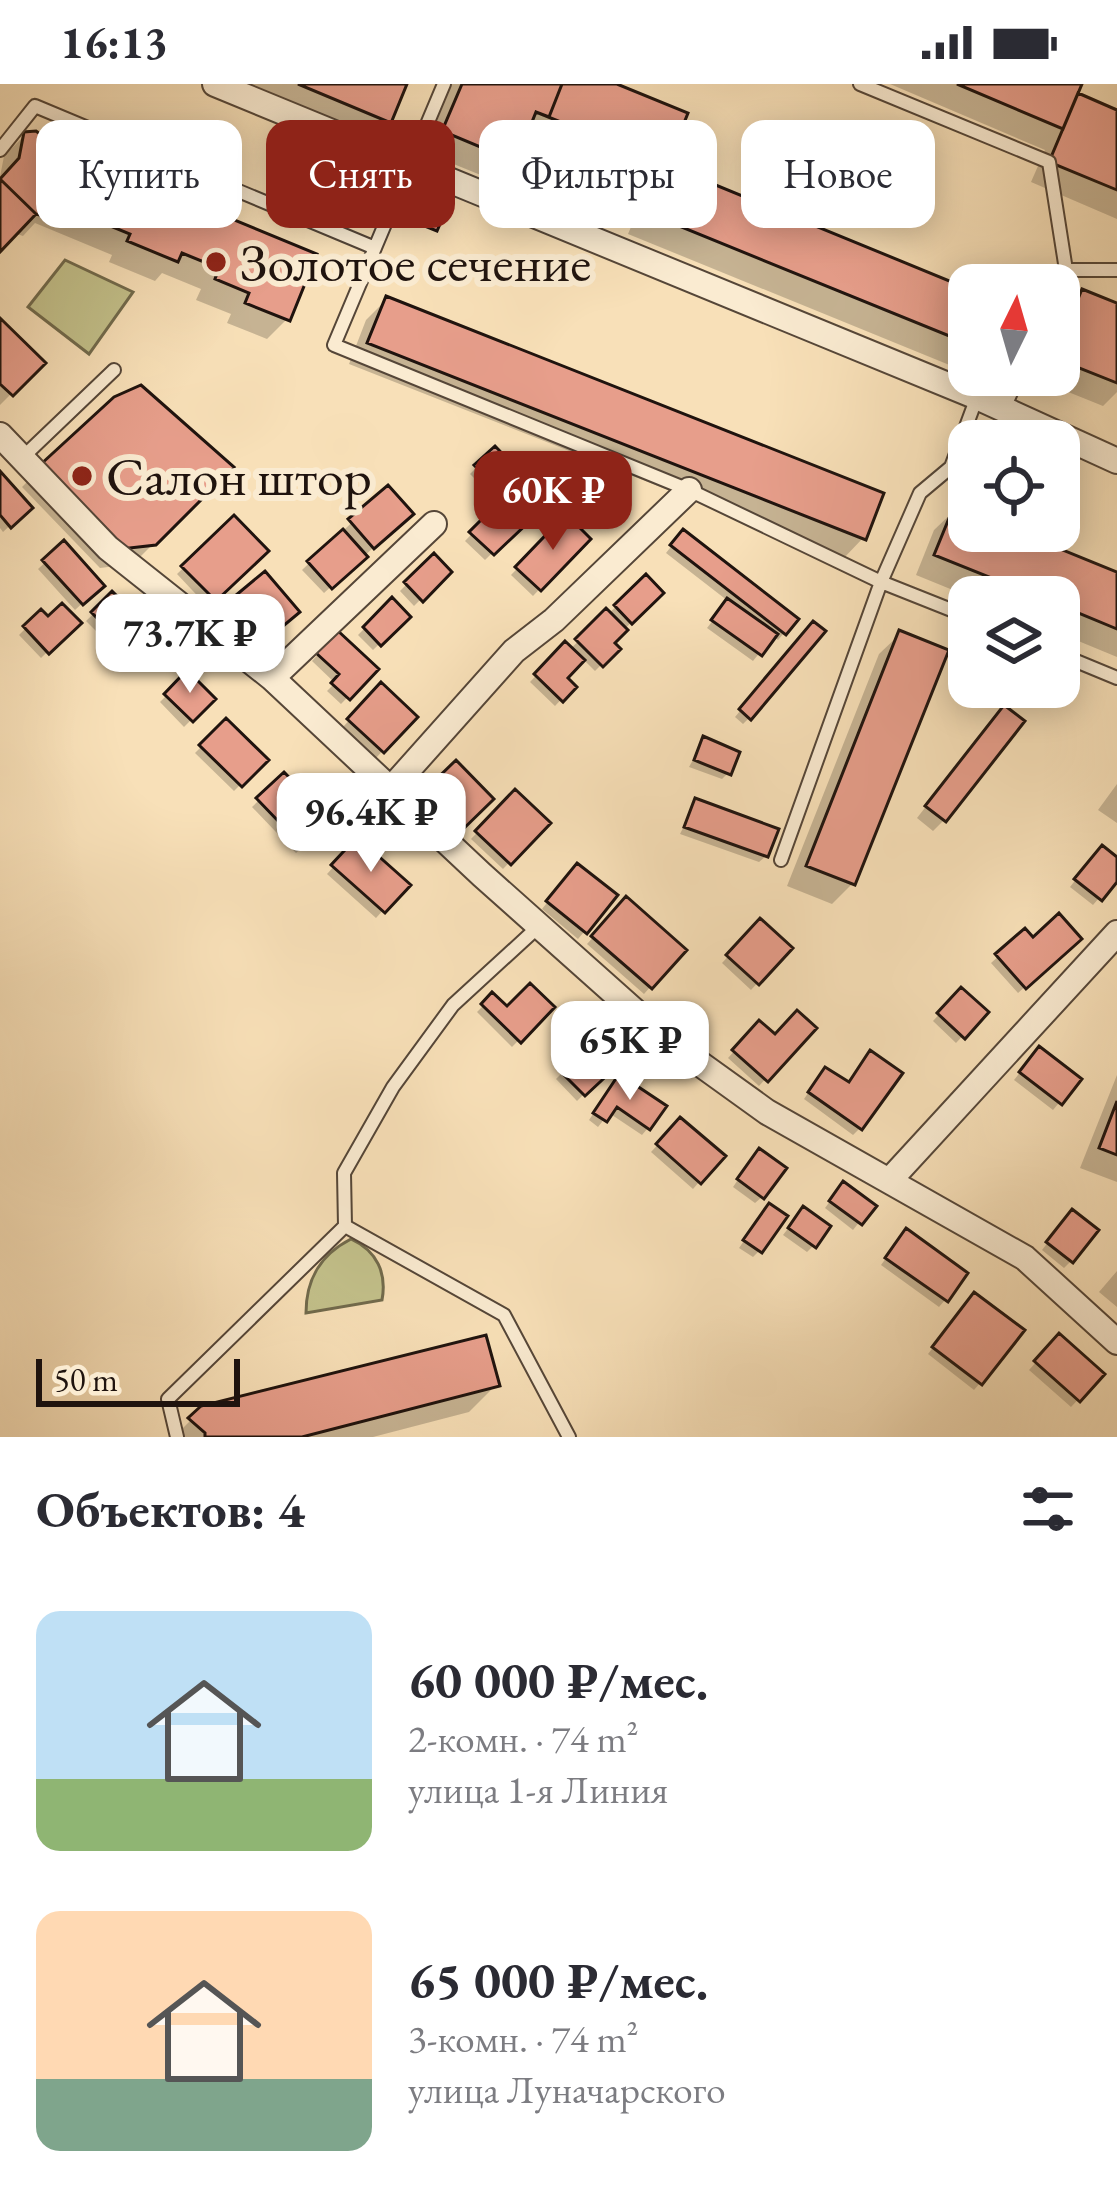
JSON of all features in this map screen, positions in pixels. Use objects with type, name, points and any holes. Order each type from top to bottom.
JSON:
[{"type":"street","points":[[215,84],[304,120]]},
{"type":"street","points":[[455,181],[1004,408],[1117,461]]},
{"type":"street","points":[[0,435],[108,548],[272,678],[667,1040],[767,1112],[1025,1258],[1117,1342]]},
{"type":"street","points":[[390,790],[514,651],[554,620],[689,490]]},
{"type":"street","points":[[272,678],[434,524]]},
{"type":"street","points":[[889,1181],[1117,933]]},
{"type":"lane","points":[[428,120],[443,84]]},
{"type":"lane","points":[[860,84],[1049,161],[1065,264]]},
{"type":"lane","points":[[0,150],[35,106],[375,248]]},
{"type":"lane","points":[[383,228],[334,345],[689,490],[881,582],[948,609]]},
{"type":"lane","points":[[1080,270],[1117,271]]},
{"type":"lane","points":[[22,458],[114,370]]},
{"type":"lane","points":[[1004,408],[1009,396]]},
{"type":"lane","points":[[781,860],[881,582],[920,493],[951,467],[977,397]]},
{"type":"lane","points":[[1080,663],[1117,678]]},
{"type":"lane","points":[[177,1437],[168,1399],[345,1226],[344,1173],[394,1087],[453,1005],[539,926]]},
{"type":"lane","points":[[345,1226],[504,1315],[568,1437]]},
{"type":"shaded area","points":[[65,260],[133,292],[89,354],[28,307]]},
{"type":"shaded area","points":[[351,1239],[378,1264],[382,1300],[306,1313],[317,1269]]},
{"type":"building","points":[[298,84],[407,84],[392,120]]},
{"type":"building","points":[[462,84],[562,84],[549,117],[536,112],[533,120],[479,120],[479,146],[455,136],[455,120],[447,120]]},
{"type":"building","points":[[462,84],[617,84],[688,113],[685,120],[556,120],[536,112],[533,120],[479,120],[479,146],[455,136],[455,120],[447,120]]},
{"type":"building","points":[[957,84],[1082,84],[1063,129]]},
{"type":"building","points":[[1078,93],[1117,110],[1117,190],[1049,162]]},
{"type":"building","points":[[36,131],[36,214],[0,179],[19,158],[24,132]]},
{"type":"building","points":[[0,179],[36,214],[0,252]]},
{"type":"building","points":[[717,186],[741,195],[741,228],[820,228],[948,280],[948,335],[684,228],[717,228]]},
{"type":"building","points":[[242,223],[317,254],[290,321],[245,303],[249,293],[215,279],[219,268],[182,253],[178,262],[127,241],[130,234],[115,228],[242,228]]},
{"type":"building","points":[[1082,289],[1117,303],[1117,383],[1080,368]]},
{"type":"building","points":[[386,296],[884,493],[866,540],[367,343]]},
{"type":"building","points":[[0,318],[46,363],[13,396],[0,384]]},
{"type":"building","points":[[141,385],[234,467],[156,545],[121,549],[40,465],[114,397]]},
{"type":"building","points":[[495,446],[517,469],[498,489],[474,465]]},
{"type":"building","points":[[0,471],[33,508],[11,528],[0,515]]},
{"type":"building","points":[[388,485],[414,514],[374,549],[348,519]]},
{"type":"building","points":[[512,489],[534,517],[494,555],[469,532]]},
{"type":"building","points":[[566,514],[591,539],[541,591],[515,567]]},
{"type":"building","points":[[234,515],[269,551],[216,601],[181,566]]},
{"type":"building","points":[[948,521],[948,552],[1068,552],[1117,572],[1117,629],[1080,614],[1080,576],[986,576],[934,555]]},
{"type":"building","points":[[343,529],[368,557],[332,589],[307,561]]},
{"type":"building","points":[[683,529],[799,619],[786,635],[670,545]]},
{"type":"building","points":[[64,540],[105,586],[83,605],[42,560]]},
{"type":"building","points":[[434,553],[452,572],[423,602],[404,582]]},
{"type":"building","points":[[265,571],[300,612],[264,642],[229,601]]},
{"type":"building","points":[[646,574],[664,593],[632,624],[614,605]]},
{"type":"building","points":[[112,591],[144,623],[123,644],[91,612]]},
{"type":"building","points":[[392,597],[411,617],[381,646],[363,627]]},
{"type":"building","points":[[727,598],[778,634],[762,656],[711,620]]},
{"type":"building","points":[[62,603],[82,623],[49,654],[23,626],[41,609],[48,616]]},
{"type":"building","points":[[606,608],[628,630],[615,643],[621,649],[603,667],[575,639]]},
{"type":"building","points":[[813,621],[826,631],[751,720],[739,709]]},
{"type":"building","points":[[337,630],[379,669],[350,700],[331,683],[339,674],[316,653]]},
{"type":"building","points":[[899,630],[948,650],[855,885],[806,866]]},
{"type":"building","points":[[565,641],[585,660],[568,678],[577,687],[563,702],[534,674]]},
{"type":"building","points":[[187,670],[216,699],[193,722],[164,694]]},
{"type":"building","points":[[381,682],[418,717],[384,753],[347,719]]},
{"type":"building","points":[[1002,708],[1025,721],[946,822],[925,806]]},
{"type":"building","points":[[226,718],[269,760],[242,787],[199,745]]},
{"type":"building","points":[[703,736],[740,752],[731,775],[694,760]]},
{"type":"building","points":[[456,760],[494,799],[454,838],[416,799]]},
{"type":"building","points":[[284,772],[332,822],[304,848],[256,798]]},
{"type":"building","points":[[515,789],[551,823],[511,865],[475,831]]},
{"type":"building","points":[[695,798],[779,829],[768,857],[684,827]]},
{"type":"building","points":[[357,837],[411,885],[385,913],[331,865]]},
{"type":"building","points":[[1102,845],[1117,857],[1117,882],[1102,901],[1074,879]]},
{"type":"building","points":[[577,863],[618,895],[587,934],[546,901]]},
{"type":"building","points":[[626,896],[687,950],[652,989],[591,936]]},
{"type":"building","points":[[1059,913],[1082,939],[1026,989],[995,954],[1025,928],[1033,937]]},
{"type":"building","points":[[760,918],[793,948],[759,985],[726,955]]},
{"type":"building","points":[[530,983],[555,1007],[521,1043],[481,1004],[492,992],[507,1006]]},
{"type":"building","points":[[961,987],[989,1012],[965,1039],[937,1013]]},
{"type":"building","points":[[797,1010],[817,1028],[768,1082],[732,1050],[759,1020],[775,1034]]},
{"type":"building","points":[[590,1041],[616,1067],[585,1096],[560,1071]]},
{"type":"building","points":[[1039,1046],[1082,1079],[1062,1105],[1019,1072]]},
{"type":"building","points":[[870,1050],[903,1073],[862,1130],[808,1092],[825,1067],[849,1082]]},
{"type":"building","points":[[619,1074],[667,1106],[650,1130],[617,1107],[607,1122],[593,1113]]},
{"type":"building","points":[[1117,1101],[1117,1155],[1099,1148]]},
{"type":"building","points":[[680,1117],[726,1156],[701,1184],[656,1144]]},
{"type":"building","points":[[759,1148],[787,1168],[764,1199],[737,1179]]},
{"type":"building","points":[[843,1181],[877,1206],[862,1225],[829,1201]]},
{"type":"building","points":[[769,1203],[788,1216],[762,1253],[743,1240]]},
{"type":"building","points":[[803,1206],[831,1226],[816,1248],[788,1228]]},
{"type":"building","points":[[1072,1209],[1099,1230],[1073,1263],[1046,1242]]},
{"type":"building","points":[[906,1228],[968,1273],[948,1302],[885,1258]]},
{"type":"building","points":[[974,1292],[1025,1330],[982,1385],[932,1347]]},
{"type":"building","points":[[1059,1333],[1105,1374],[1080,1402],[1034,1361]]},
{"type":"building","points":[[486,1335],[500,1386],[302,1437],[205,1437],[188,1418],[201,1406]]},
{"type":"place","name":"Золотое сечение","points":[[216,262]]},
{"type":"place","name":"Салон штор","points":[[82,476]]}]
